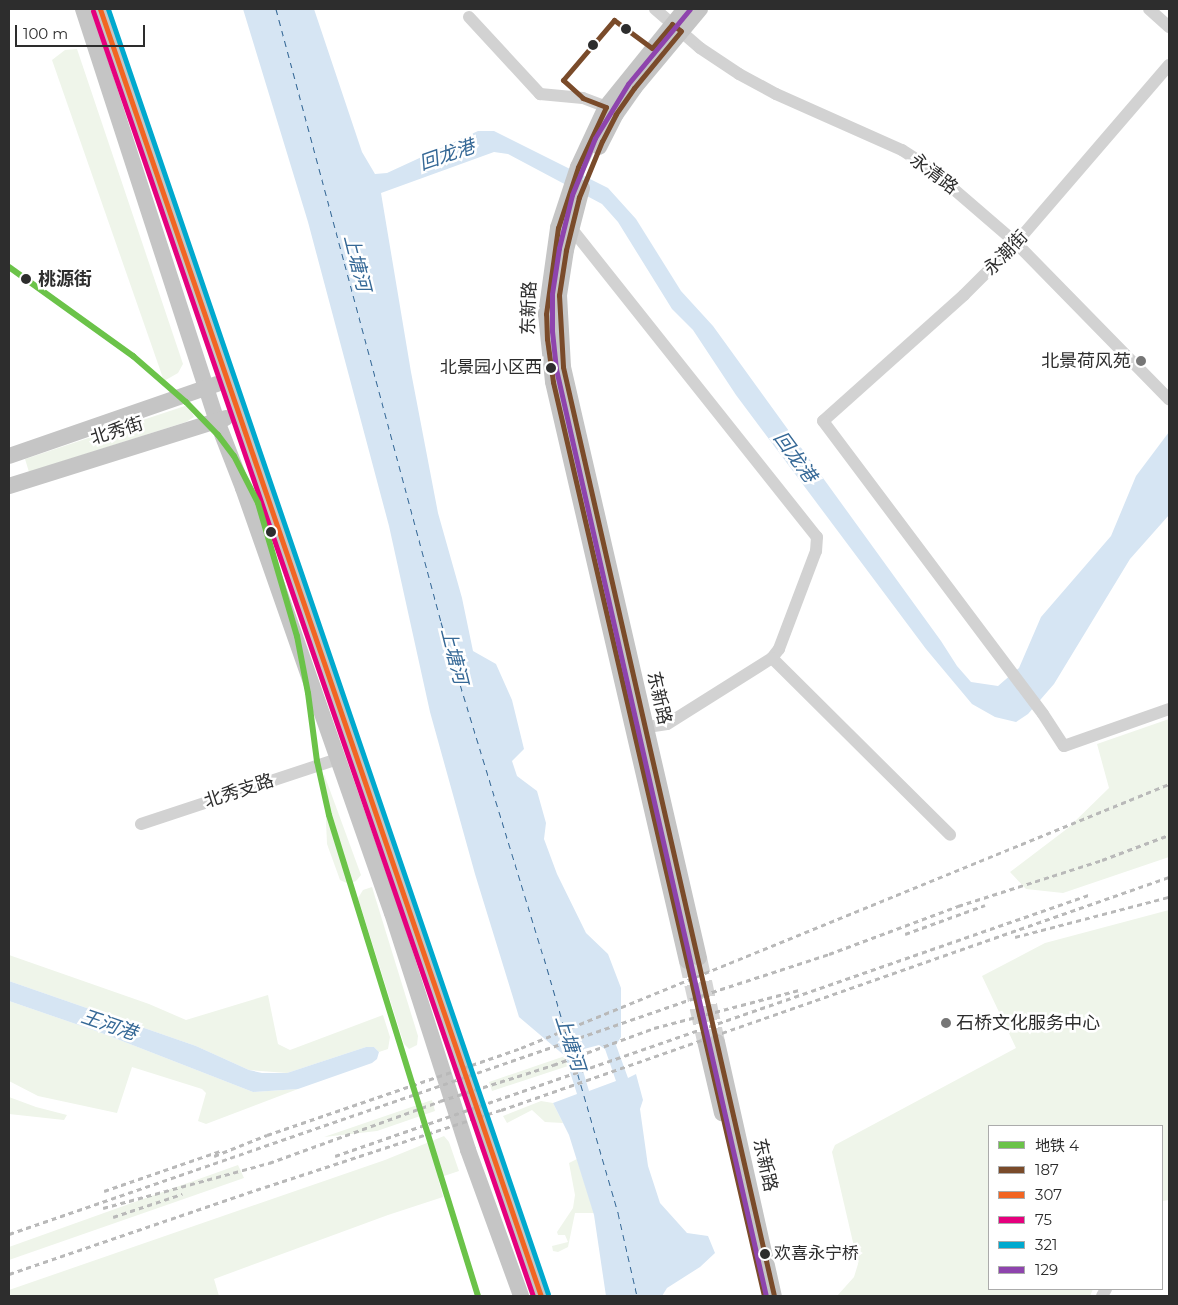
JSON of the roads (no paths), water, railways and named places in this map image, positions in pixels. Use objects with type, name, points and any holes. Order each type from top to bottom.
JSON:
[{"type":"main road","points":[[83,9],[217,421],[243,488],[338,759],[395,923],[468,1150],[522,1296]]},
{"type":"main road","points":[[100,9],[541,1296]]},
{"type":"main road","name":"东新路","points":[[583,170],[602,141],[616,114],[676,28],[685,9]]},
{"type":"main road","name":"东新路","points":[[640,729],[553,382],[546,314],[550,272],[558,228],[574,195],[606,107],[676,28],[700,9]]},
{"type":"main road","name":"东新路","points":[[574,195],[571,228],[559,295],[563,367],[640,729],[693,959]]},
{"type":"main road","name":"北秀街","points":[[9,456],[226,380]]},
{"type":"main road","name":"北秀街","points":[[9,486],[238,414]]},
{"type":"main road","name":"东新路","points":[[764,1296],[712,1043],[774,1296]]},
{"type":"street","name":"永清路","points":[[655,9],[700,48],[738,74],[803,106],[902,150],[954,188],[1016,243],[1169,399]]},
{"type":"street","points":[[1149,9],[1169,27]]},
{"type":"street","points":[[469,17],[540,94],[583,98],[606,107]]},
{"type":"street","name":"永潮街","points":[[1169,65],[1016,243],[964,295],[823,421],[1043,714],[1064,746],[1169,709]]},
{"type":"street","points":[[571,228],[817,537],[816,551],[778,649],[772,658],[667,724],[640,729]]},
{"type":"street","points":[[772,658],[950,835]]},
{"type":"street","name":"北秀支路","points":[[140,824],[338,759]]},
{"type":"water","points":[[243,9],[314,9],[362,152],[375,174],[387,173],[478,131],[494,131],[608,188],[636,219],[681,291],[713,326],[941,641],[957,666],[971,682],[998,686],[1019,668],[1041,617],[1111,536],[1136,476],[1169,432],[1169,515],[1130,559],[1054,684],[1028,714],[1016,722],[995,717],[972,704],[926,649],[736,395],[693,330],[672,309],[618,222],[602,204],[508,154],[494,152],[381,193],[411,372],[438,513],[462,598],[473,651],[496,664],[512,700],[524,749],[512,761],[517,776],[537,791],[546,823],[544,839],[557,874],[586,933],[608,954],[621,988],[621,1037],[616,1045],[628,1078],[636,1074],[643,1100],[640,1109],[648,1166],[660,1203],[687,1233],[708,1236],[715,1253],[700,1267],[667,1288],[662,1296],[606,1296],[594,1215],[569,1135],[553,1103],[577,1094],[565,1056],[519,1017],[475,874],[430,712],[389,526],[308,222]],"holes":[[[599,1045],[605,1049],[616,1081],[589,1091],[579,1057],[584,1049]]]},
{"type":"water","name":"王河港","points":[[9,981],[196,1046],[249,1070],[262,1073],[287,1073],[366,1047],[374,1047],[379,1052],[377,1059],[372,1063],[298,1089],[253,1092],[99,1032],[9,1001]]},
{"type":"tunnel","points":[[699,958],[717,1042]]},
{"type":"tunnel","points":[[687,961],[706,1045]]},
{"type":"railway","points":[[214,1156],[267,1135],[521,1048],[1169,784]]},
{"type":"railway","points":[[9,1234],[703,995],[829,954],[958,906],[1102,860],[1169,835]]},
{"type":"railway","points":[[9,1274],[265,1187],[501,1110],[1169,877]]},
{"type":"railway","points":[[335,1156],[1091,894]]},
{"type":"railway","points":[[1015,937],[1169,897]]},
{"type":"railway","points":[[905,934],[985,905]]},
{"type":"railway","points":[[103,1208],[269,1163],[440,1101],[553,1065],[654,1028],[799,990]]},
{"type":"railway","points":[[104,1191],[220,1151]]},
{"type":"railway","points":[[113,1217],[182,1194]]},
{"type":"metro line","name":"4","points":[[9,267],[133,356],[186,402],[218,435],[234,456],[258,503],[297,636],[308,693],[317,761],[329,815],[478,1296]]},
{"type":"place","name":"桃源街","points":[[26,279]]},
{"type":"place","name":"北景荷风苑","points":[[1141,361]]},
{"type":"place","name":"北景园小区西","points":[[551,368]]},
{"type":"place","name":"石桥文化服务中心","points":[[946,1023]]},
{"type":"place","name":"欢喜永宁桥","points":[[765,1254]]},
{"type":"water label","name":"回龙港","points":[[447,155]]},
{"type":"water label","name":"上塘河","points":[[357,263]]},
{"type":"water label","name":"回龙港","points":[[795,457]]},
{"type":"water label","name":"上塘河","points":[[454,656]]},
{"type":"water label","name":"上塘河","points":[[570,1043]]}]
